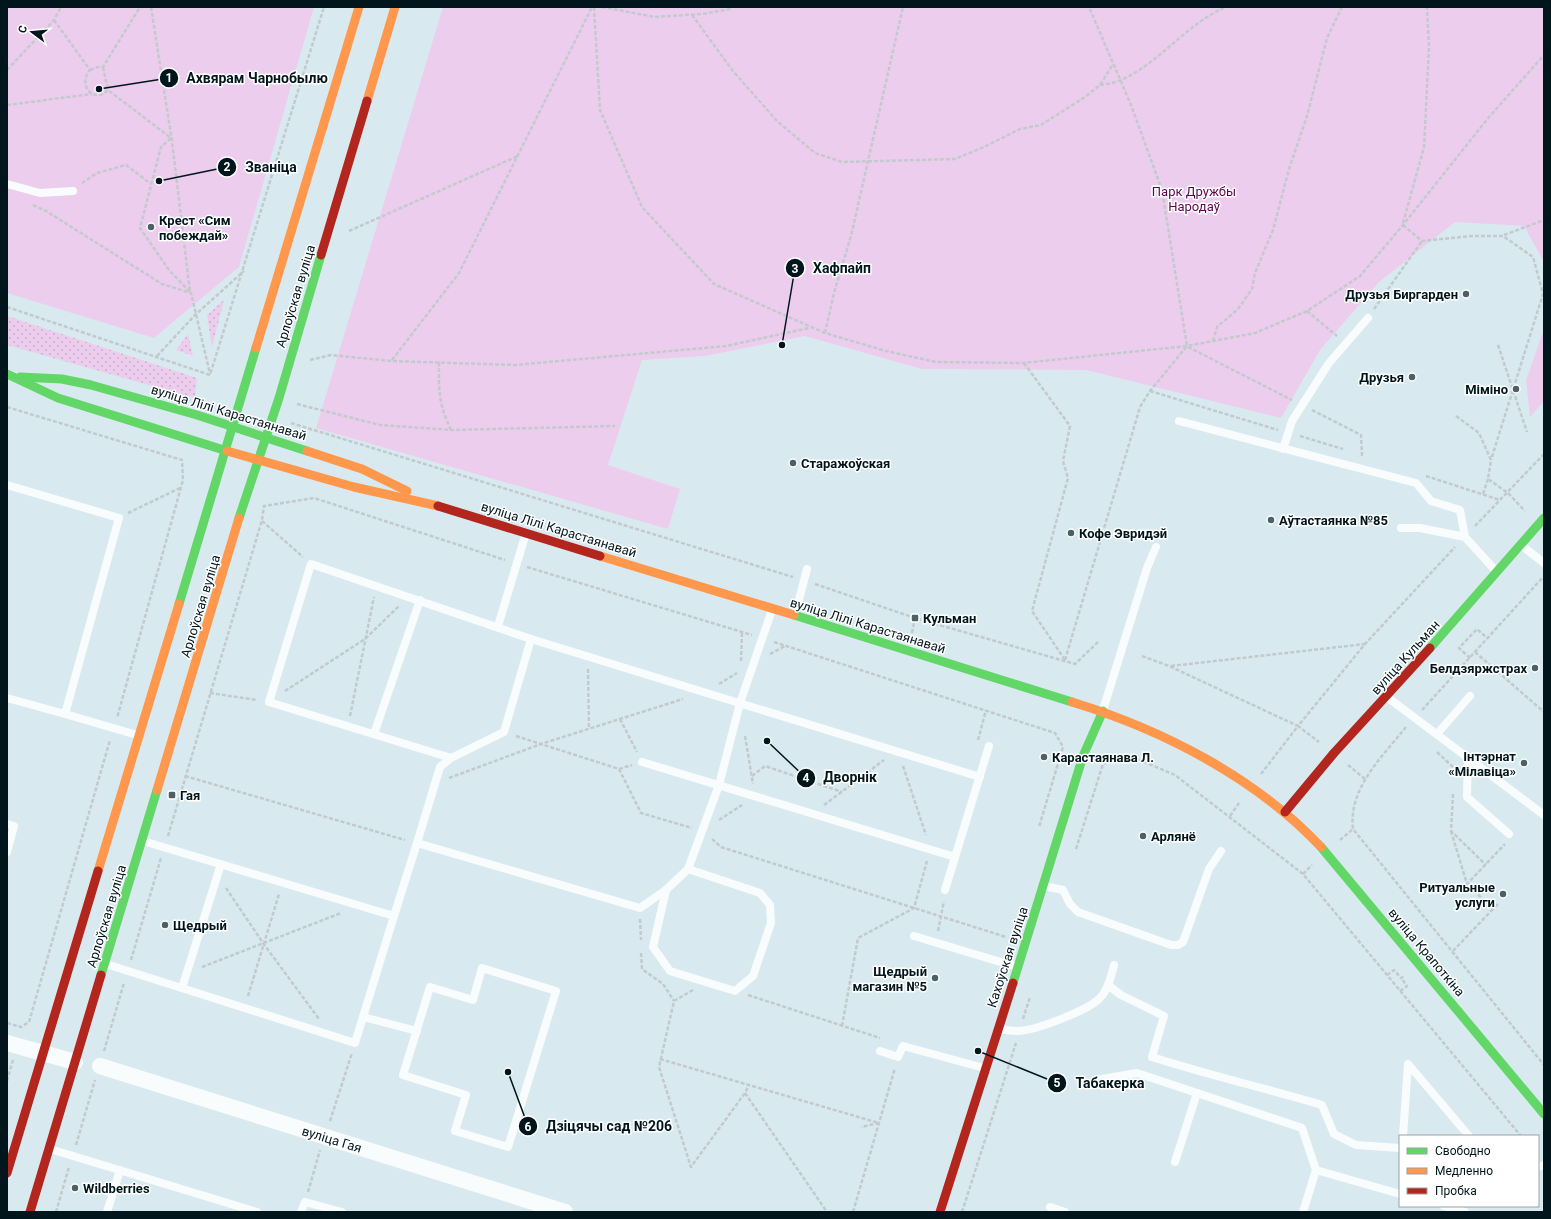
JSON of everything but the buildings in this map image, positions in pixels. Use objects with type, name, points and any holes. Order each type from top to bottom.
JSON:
[{"type":"main road","name":"Арлоўская вуліца","points":[[7,1173],[234,426],[359,7]]},
{"type":"main road","name":"Арлоўская вуліца","points":[[30,1212],[244,505],[259,461],[395,7]]},
{"type":"main road","name":"вуліца Лілі Карастаянавай","points":[[11,375],[41,377],[91,385],[234,426],[362,469],[386,480],[426,502]]},
{"type":"main road","name":"вуліца Лілі Карастаянавай","points":[[11,375],[58,398],[259,461],[354,487],[426,502],[1103,711],[1140,724],[1189,748],[1285,812]]},
{"type":"main road","name":"вуліца Кульман","points":[[1285,812],[1334,753],[1387,697],[1541,521]]},
{"type":"main road","name":"Кахоўская вуліца","points":[[940,1212],[997,1029],[1044,886],[1083,756],[1103,711]]},
{"type":"main road","name":"вуліца Крапоткіна","points":[[1285,812],[1326,852],[1544,1114]]},
{"type":"street","points":[[10,1050],[44,1053],[76,1062]]},
{"type":"street","name":"вуліца Гая","points":[[100,1066],[565,1212]]},
{"type":"lane","points":[[7,184],[40,193],[73,191]]},
{"type":"lane","points":[[1283,449],[1292,421],[1329,363],[1368,318]]},
{"type":"lane","points":[[1179,421],[1416,484],[1431,501],[1460,510],[1465,537],[1497,572]]},
{"type":"lane","points":[[7,485],[119,518],[65,714]]},
{"type":"lane","points":[[1401,528],[1420,528],[1465,537]]},
{"type":"lane","points":[[498,626],[526,533]]},
{"type":"lane","points":[[1520,544],[1544,563]]},
{"type":"lane","points":[[1103,711],[1147,568],[1156,547]]},
{"type":"lane","points":[[451,758],[269,702],[311,564],[498,626],[531,639],[898,750],[980,777]]},
{"type":"lane","points":[[794,616],[808,569]]},
{"type":"lane","points":[[374,734],[420,600]]},
{"type":"lane","points":[[417,843],[640,908],[666,890],[688,869],[719,785],[740,703],[772,609]]},
{"type":"lane","points":[[105,964],[355,1043],[440,767],[451,758],[504,732],[531,639]]},
{"type":"lane","points":[[1437,734],[1470,696]]},
{"type":"lane","points":[[1387,697],[1544,815]]},
{"type":"lane","points":[[7,698],[140,736]]},
{"type":"lane","points":[[945,890],[989,746]]},
{"type":"lane","points":[[1468,757],[1467,797],[1510,836]]},
{"type":"lane","points":[[642,762],[955,857]]},
{"type":"lane","points":[[7,824],[14,826],[7,852]]},
{"type":"lane","points":[[142,841],[394,916]]},
{"type":"lane","points":[[1044,886],[1064,890],[1070,904],[1078,912],[1170,945],[1178,945],[1183,942],[1209,868],[1221,851]]},
{"type":"lane","points":[[182,988],[221,864]]},
{"type":"lane","points":[[666,890],[653,947],[670,971],[735,991],[753,976],[770,923],[770,904],[760,893],[688,869]]},
{"type":"lane","points":[[914,936],[1018,967]]},
{"type":"lane","points":[[997,1029],[1019,1031],[1036,1028],[1085,1008],[1099,998],[1108,985],[1114,965]]},
{"type":"lane","points":[[482,968],[556,991],[508,1147],[455,1131],[466,1095],[403,1075],[417,1031],[430,987],[473,1000],[482,968]]},
{"type":"lane","points":[[1108,985],[1121,995],[1164,1016],[1152,1057],[1195,1071],[1274,1090],[1322,1105],[1334,1134],[1356,1145],[1399,1148]]},
{"type":"lane","points":[[363,1017],[417,1031]]},
{"type":"lane","points":[[880,1051],[898,1057],[903,1046],[985,1068]]},
{"type":"lane","points":[[1403,1135],[1408,1064],[1468,1135]]},
{"type":"lane","points":[[1102,1079],[1136,1073],[1302,1128],[1316,1170],[1303,1212]]},
{"type":"lane","points":[[1175,1162],[1197,1093]]},
{"type":"lane","points":[[50,1149],[257,1212]]},
{"type":"lane","points":[[107,1212],[120,1170]]},
{"type":"lane","points":[[1316,1170],[1399,1194]]},
{"type":"lane","points":[[301,1212],[305,1202],[342,1212]]},
{"type":"lane","points":[[1050,1207],[1065,1212]]},
{"type":"lane","points":[[1448,1207],[1465,1212]]},
{"type":"path","points":[[7,70],[54,20],[61,7]]},
{"type":"path","points":[[140,7],[103,67],[108,90],[171,138]]},
{"type":"path","points":[[151,7],[171,138],[190,293],[210,375]]},
{"type":"path","points":[[210,375],[244,271],[324,7]]},
{"type":"path","points":[[391,361],[459,273],[593,7]]},
{"type":"path","points":[[593,7],[600,110],[642,207],[714,284],[810,328],[886,351],[936,362],[1023,363],[1187,346],[1255,333],[1307,311],[1360,276],[1403,225],[1489,117],[1544,55]]},
{"type":"path","points":[[602,7],[655,17],[692,15],[731,9],[732,7]]},
{"type":"path","points":[[825,333],[869,161],[902,7]]},
{"type":"path","points":[[1065,660],[1140,407],[1150,391],[1187,346],[1162,190],[1090,7]]},
{"type":"path","points":[[1100,85],[1120,81],[1149,64],[1211,14],[1226,7]]},
{"type":"path","points":[[1213,341],[1217,327],[1238,309],[1252,288],[1255,273],[1273,230],[1289,169],[1307,116],[1327,38],[1342,7]]},
{"type":"path","points":[[1403,225],[1424,147],[1429,46],[1427,7]]},
{"type":"path","points":[[692,15],[732,71],[777,121],[815,153],[842,162],[955,159],[984,147],[1020,129],[1041,125],[1085,97],[1100,85],[1113,64]]},
{"type":"path","points":[[54,20],[90,70]]},
{"type":"path","points":[[92,94],[87,89],[85,82],[86,75],[90,70],[103,67]]},
{"type":"path","points":[[7,105],[92,94],[99,95],[104,94],[108,90]]},
{"type":"path","points":[[171,138],[161,147],[140,228],[169,270],[190,293]]},
{"type":"path","points":[[348,231],[518,156]]},
{"type":"path","points":[[73,191],[97,173],[126,165],[151,184]]},
{"type":"path","points":[[27,203],[46,211],[162,284],[190,293]]},
{"type":"path","points":[[1403,225],[1422,241],[1471,236],[1503,236],[1544,220]]},
{"type":"path","points":[[1483,494],[1488,479],[1491,460],[1544,294],[1533,257],[1503,236]]},
{"type":"path","points":[[1368,318],[1422,241]]},
{"type":"path","points":[[156,356],[195,315],[244,271]]},
{"type":"path","points":[[7,307],[210,375]]},
{"type":"path","points":[[1307,311],[1347,343]]},
{"type":"path","points":[[309,360],[331,355],[391,361],[515,365],[726,346],[810,328]]},
{"type":"path","points":[[1498,345],[1514,389],[1527,432]]},
{"type":"path","points":[[1187,346],[1361,435],[1362,455]]},
{"type":"path","points":[[439,362],[439,394],[441,410],[452,430]]},
{"type":"path","points":[[1023,363],[1070,426],[1063,461],[1068,478],[1032,611],[1065,660]]},
{"type":"path","points":[[1150,391],[1348,451]]},
{"type":"path","points":[[296,404],[380,425],[452,430],[615,426]]},
{"type":"path","points":[[7,407],[182,460],[182,480],[180,488],[114,728],[29,1022],[21,1028],[7,1023]]},
{"type":"path","points":[[1456,416],[1479,432],[1491,460]]},
{"type":"path","points":[[291,422],[804,581],[915,618],[1075,664],[1098,642]]},
{"type":"path","points":[[1355,453],[1370,458]]},
{"type":"path","points":[[1230,816],[1298,726],[1365,644],[1544,454]]},
{"type":"path","points":[[1423,475],[1500,500]]},
{"type":"path","points":[[1488,479],[1508,493],[1541,521]]},
{"type":"path","points":[[119,518],[180,488]]},
{"type":"path","points":[[56,1212],[262,520],[264,506],[314,498],[517,564],[762,638],[986,710],[1055,733],[1063,747]]},
{"type":"path","points":[[262,520],[311,564]]},
{"type":"path","points":[[1544,576],[1415,718],[1365,779],[1352,816],[1353,829],[1544,1065]]},
{"type":"path","points":[[348,726],[376,586]]},
{"type":"path","points":[[210,693],[269,702],[365,639],[408,597]]},
{"type":"path","points":[[1470,658],[1459,648],[1476,628],[1487,638]]},
{"type":"path","points":[[740,671],[742,632]]},
{"type":"path","points":[[1170,666],[1365,644]]},
{"type":"path","points":[[435,783],[541,744],[705,692],[785,646]]},
{"type":"path","points":[[1475,652],[1544,712]]},
{"type":"path","points":[[588,656],[589,729]]},
{"type":"path","points":[[1142,656],[1170,666],[1298,726]]},
{"type":"path","points":[[977,741],[986,710]]},
{"type":"path","points":[[619,769],[642,762],[620,719]]},
{"type":"path","points":[[1431,746],[1455,768],[1454,776]]},
{"type":"path","points":[[812,814],[898,750],[930,849],[914,908],[858,938],[842,1026]]},
{"type":"path","points":[[1103,764],[1130,756],[1176,775],[1303,874],[1520,1135]]},
{"type":"path","points":[[752,776],[765,766],[842,792]]},
{"type":"path","points":[[186,776],[417,843]]},
{"type":"path","points":[[1453,792],[1451,831],[1467,884],[1493,909]]},
{"type":"path","points":[[702,831],[721,847],[1006,937]]},
{"type":"path","points":[[1451,831],[1486,865]]},
{"type":"path","points":[[1467,884],[1486,865],[1510,836]]},
{"type":"path","points":[[218,875],[263,943],[332,1036]]},
{"type":"path","points":[[244,1008],[263,943],[283,883]]},
{"type":"path","points":[[936,943],[945,890]]},
{"type":"path","points":[[1453,951],[1498,904]]},
{"type":"path","points":[[187,972],[359,906]]},
{"type":"path","points":[[1400,991],[1407,986],[1401,978]]},
{"type":"path","points":[[707,982],[674,1001],[658,1067],[691,1167],[745,1093],[749,1085]]},
{"type":"path","points":[[735,991],[903,1046]]},
{"type":"path","points":[[7,1080],[10,1050]]},
{"type":"path","points":[[853,1212],[898,1057]]},
{"type":"path","points":[[660,1060],[879,1122]]},
{"type":"path","points":[[745,1093],[827,1212]]},
{"type":"path","points":[[862,1127],[879,1122]]},
{"type":"green space","points":[[7,7],[314,7],[239,267],[154,338],[7,293]]},
{"type":"green space","name":"Парк Дружбы Народаў","points":[[443,7],[1544,7],[1544,262],[1524,226],[1455,222],[1379,282],[1320,350],[1281,418],[1086,370],[922,369],[805,336],[705,356],[642,360],[608,465],[680,489],[668,529],[316,428]]},
{"type":"green space","points":[[224,300],[212,347],[207,315]]},
{"type":"green space","points":[[7,316],[197,378],[195,398],[7,345]]},
{"type":"green space","points":[[1544,329],[1544,401],[1530,417],[1526,380]]},
{"type":"green space","points":[[188,334],[193,356],[176,350]]},
{"type":"traffic: fast","points":[[239,518],[279,398],[321,255]]},
{"type":"traffic: fast","points":[[179,604],[256,348]]},
{"type":"traffic: fast","points":[[7,374],[58,398],[227,451]]},
{"type":"traffic: fast","points":[[20,377],[62,379],[91,385],[197,415],[307,451]]},
{"type":"traffic: fast","points":[[1430,648],[1544,518]]},
{"type":"traffic: fast","points":[[794,615],[1072,702]]},
{"type":"traffic: fast","points":[[1013,983],[1083,756],[1103,711]]},
{"type":"traffic: fast","points":[[101,975],[157,790]]},
{"type":"traffic: fast","points":[[1321,847],[1544,1114]]},
{"type":"traffic: slow","points":[[256,348],[359,7]]},
{"type":"traffic: slow","points":[[367,101],[395,7]]},
{"type":"traffic: slow","points":[[227,451],[354,487],[438,506]]},
{"type":"traffic: slow","points":[[307,451],[362,469],[407,491]]},
{"type":"traffic: slow","points":[[157,790],[239,518]]},
{"type":"traffic: slow","points":[[600,556],[794,615]]},
{"type":"traffic: slow","points":[[98,871],[179,604]]},
{"type":"traffic: slow","points":[[1072,702],[1106,713],[1140,727],[1206,759],[1267,799],[1295,822],[1321,847]]},
{"type":"traffic: jam","points":[[321,255],[367,101]]},
{"type":"traffic: jam","points":[[438,506],[600,556]]},
{"type":"traffic: jam","points":[[1285,812],[1334,753],[1430,648]]},
{"type":"traffic: jam","points":[[7,1173],[98,871]]},
{"type":"traffic: jam","points":[[30,1212],[101,975]]},
{"type":"traffic: jam","points":[[940,1212],[1013,983]]},
{"type":"place","name":"Ахвярам Чарнобылю","points":[[99,89]]},
{"type":"place","name":"Званіца","points":[[159,181]]},
{"type":"place","name":"Крест «Сим побеждай»","points":[[151,227]]},
{"type":"place","name":"Друзья Биргарден","points":[[1466,294]]},
{"type":"place","name":"Хафпайп","points":[[782,345]]},
{"type":"place","name":"Друзья","points":[[1412,377]]},
{"type":"place","name":"Міміно","points":[[1516,389]]},
{"type":"place","name":"Старажоўская","points":[[793,463]]},
{"type":"place","name":"Аўтастаянка №85","points":[[1271,520]]},
{"type":"place","name":"Кофе Эвридэй","points":[[1071,533]]},
{"type":"place","name":"Кульман","points":[[915,618]]},
{"type":"place","name":"Белдзяржстрах","points":[[1535,668]]},
{"type":"place","name":"Дворнік","points":[[767,741]]},
{"type":"place","name":"Карастаянава Л.","points":[[1044,757]]},
{"type":"place","name":"Інтэрнат «Мілавіца»","points":[[1524,763]]},
{"type":"place","name":"Гая","points":[[172,795]]},
{"type":"place","name":"Арлянё","points":[[1143,836]]},
{"type":"place","name":"Ритуальные услуги","points":[[1503,894]]},
{"type":"place","name":"Щедрый","points":[[165,925]]},
{"type":"place","name":"Щедрый магазин №5","points":[[935,978]]},
{"type":"place","name":"Табакерка","points":[[978,1051]]},
{"type":"place","name":"Дзіцячы сад №206","points":[[508,1072]]},
{"type":"place","name":"Wildberries","points":[[75,1188]]}]
